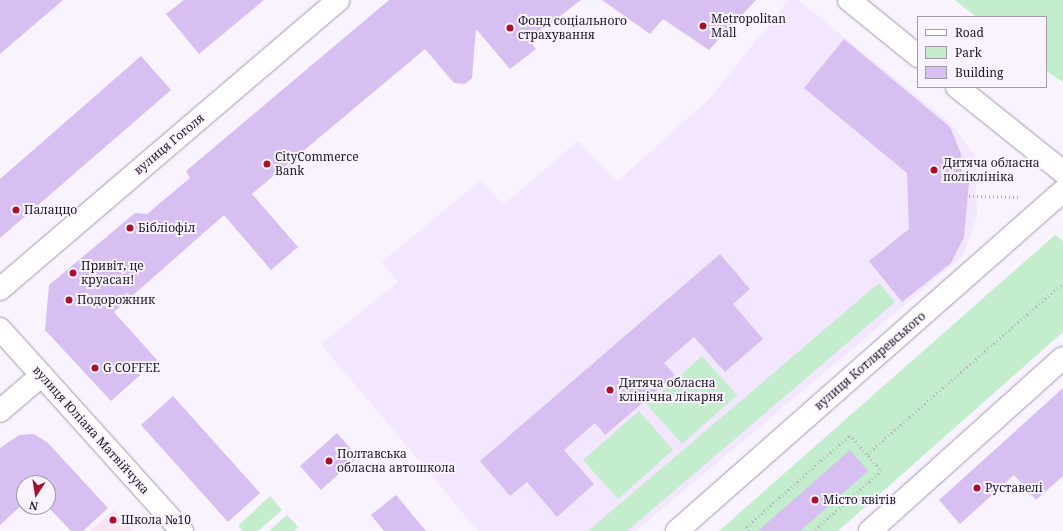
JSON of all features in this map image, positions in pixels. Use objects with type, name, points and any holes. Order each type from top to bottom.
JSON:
[{"type":"street","name":"вулиця Гоголя","points":[[0,289],[338,0]]},
{"type":"street","points":[[849,0],[917,55]]},
{"type":"street","points":[[958,88],[1063,172]]},
{"type":"street","name":"вулиця Котляревського","points":[[677,531],[1063,192]]},
{"type":"street","name":"вулиця Юліана Матвійчука","points":[[0,329],[182,531]]},
{"type":"street","points":[[870,531],[1063,358]]},
{"type":"street","points":[[0,411],[42,375]]},
{"type":"path","points":[[969,196],[1026,197]]},
{"type":"path","points":[[867,454],[1063,283]]},
{"type":"path","points":[[749,531],[746,527],[850,435],[882,471],[814,531]]},
{"type":"shaded area","points":[[789,0],[798,0],[948,121],[975,155],[977,216],[963,256],[636,531],[478,531],[321,344],[398,282],[382,262],[481,180],[503,205],[578,141],[618,181],[710,98]]},
{"type":"shaded area","name":"Школа №10","points":[[114,510],[133,531],[90,531]]},
{"type":"green space","points":[[955,0],[1063,0],[1063,82],[1047,72],[1047,16],[975,16]]},
{"type":"green space","points":[[1055,235],[1063,241],[1063,332],[838,531],[719,531]]},
{"type":"green space","points":[[879,283],[895,302],[627,531],[588,531]]},
{"type":"green space","points":[[702,356],[737,395],[682,444],[647,405]]},
{"type":"green space","points":[[639,411],[673,450],[618,499],[583,460]]},
{"type":"green space","points":[[270,496],[282,510],[258,531],[243,531],[238,526]]},
{"type":"green space","points":[[287,515],[298,527],[294,531],[269,531]]},
{"type":"building","points":[[0,0],[63,0],[0,54]]},
{"type":"building","points":[[184,0],[264,0],[199,54],[166,14]]},
{"type":"building","points":[[389,0],[581,0],[529,40],[536,49],[510,69],[476,29],[472,78],[465,84],[454,83],[425,49],[252,194],[298,247],[271,270],[224,215],[114,312],[157,360],[111,401],[45,330],[49,285],[135,213],[147,214],[190,178],[186,171]]},
{"type":"building","name":"Metropolitan Mall","points":[[602,0],[756,0],[709,50],[663,19],[650,34]]},
{"type":"building","name":"Дитяча обласна поліклініка","points":[[844,39],[950,127],[961,154],[962,174],[969,182],[964,237],[951,263],[902,302],[869,261],[909,229],[907,173],[804,88]]},
{"type":"building","name":"Палаццо","points":[[141,56],[171,90],[0,238],[0,179]]},
{"type":"building","name":"Дитяча обласна клінічна лікарня","points":[[720,254],[750,289],[733,304],[763,339],[725,372],[694,337],[664,363],[675,375],[605,435],[595,423],[564,450],[594,484],[557,517],[527,482],[510,496],[480,461]]},
{"type":"building","points":[[1063,388],[1063,476],[1036,500],[1014,475],[960,524],[939,500]]},
{"type":"building","points":[[173,396],[260,493],[228,522],[141,425]]},
{"type":"building","name":"Полтавська обласна автошкола","points":[[337,433],[358,457],[321,490],[300,466]]},
{"type":"building","points":[[34,434],[48,443],[108,508],[83,531],[71,531],[56,515],[56,475],[16,475],[16,510],[0,525],[0,448],[19,435]]},
{"type":"building","name":"Місто квітів","points":[[850,450],[868,471],[800,531],[758,531]]},
{"type":"building","points":[[396,495],[426,531],[384,531],[371,515]]},
{"type":"place","name":"Metropolitan Mall","points":[[703,26]]},
{"type":"place","name":"Фонд соціального страхування","points":[[510,28]]},
{"type":"place","name":"CityCommerce Bank","points":[[267,164]]},
{"type":"place","name":"Дитяча обласна поліклініка","points":[[934,170]]},
{"type":"place","name":"Палаццо","points":[[16,210]]},
{"type":"place","name":"Бібліофіл","points":[[130,228]]},
{"type":"place","name":"Привіт, це круасан!","points":[[73,273]]},
{"type":"place","name":"Подорожник","points":[[69,300]]},
{"type":"place","name":"G COFFEE","points":[[95,368]]},
{"type":"place","name":"Дитяча обласна клінічна лікарня","points":[[610,390]]},
{"type":"place","name":"Полтавська обласна автошкола","points":[[329,461]]},
{"type":"place","name":"Руставелі","points":[[977,488]]},
{"type":"place","name":"Місто квітів","points":[[815,500]]},
{"type":"place","name":"Школа №10","points":[[113,520]]}]
